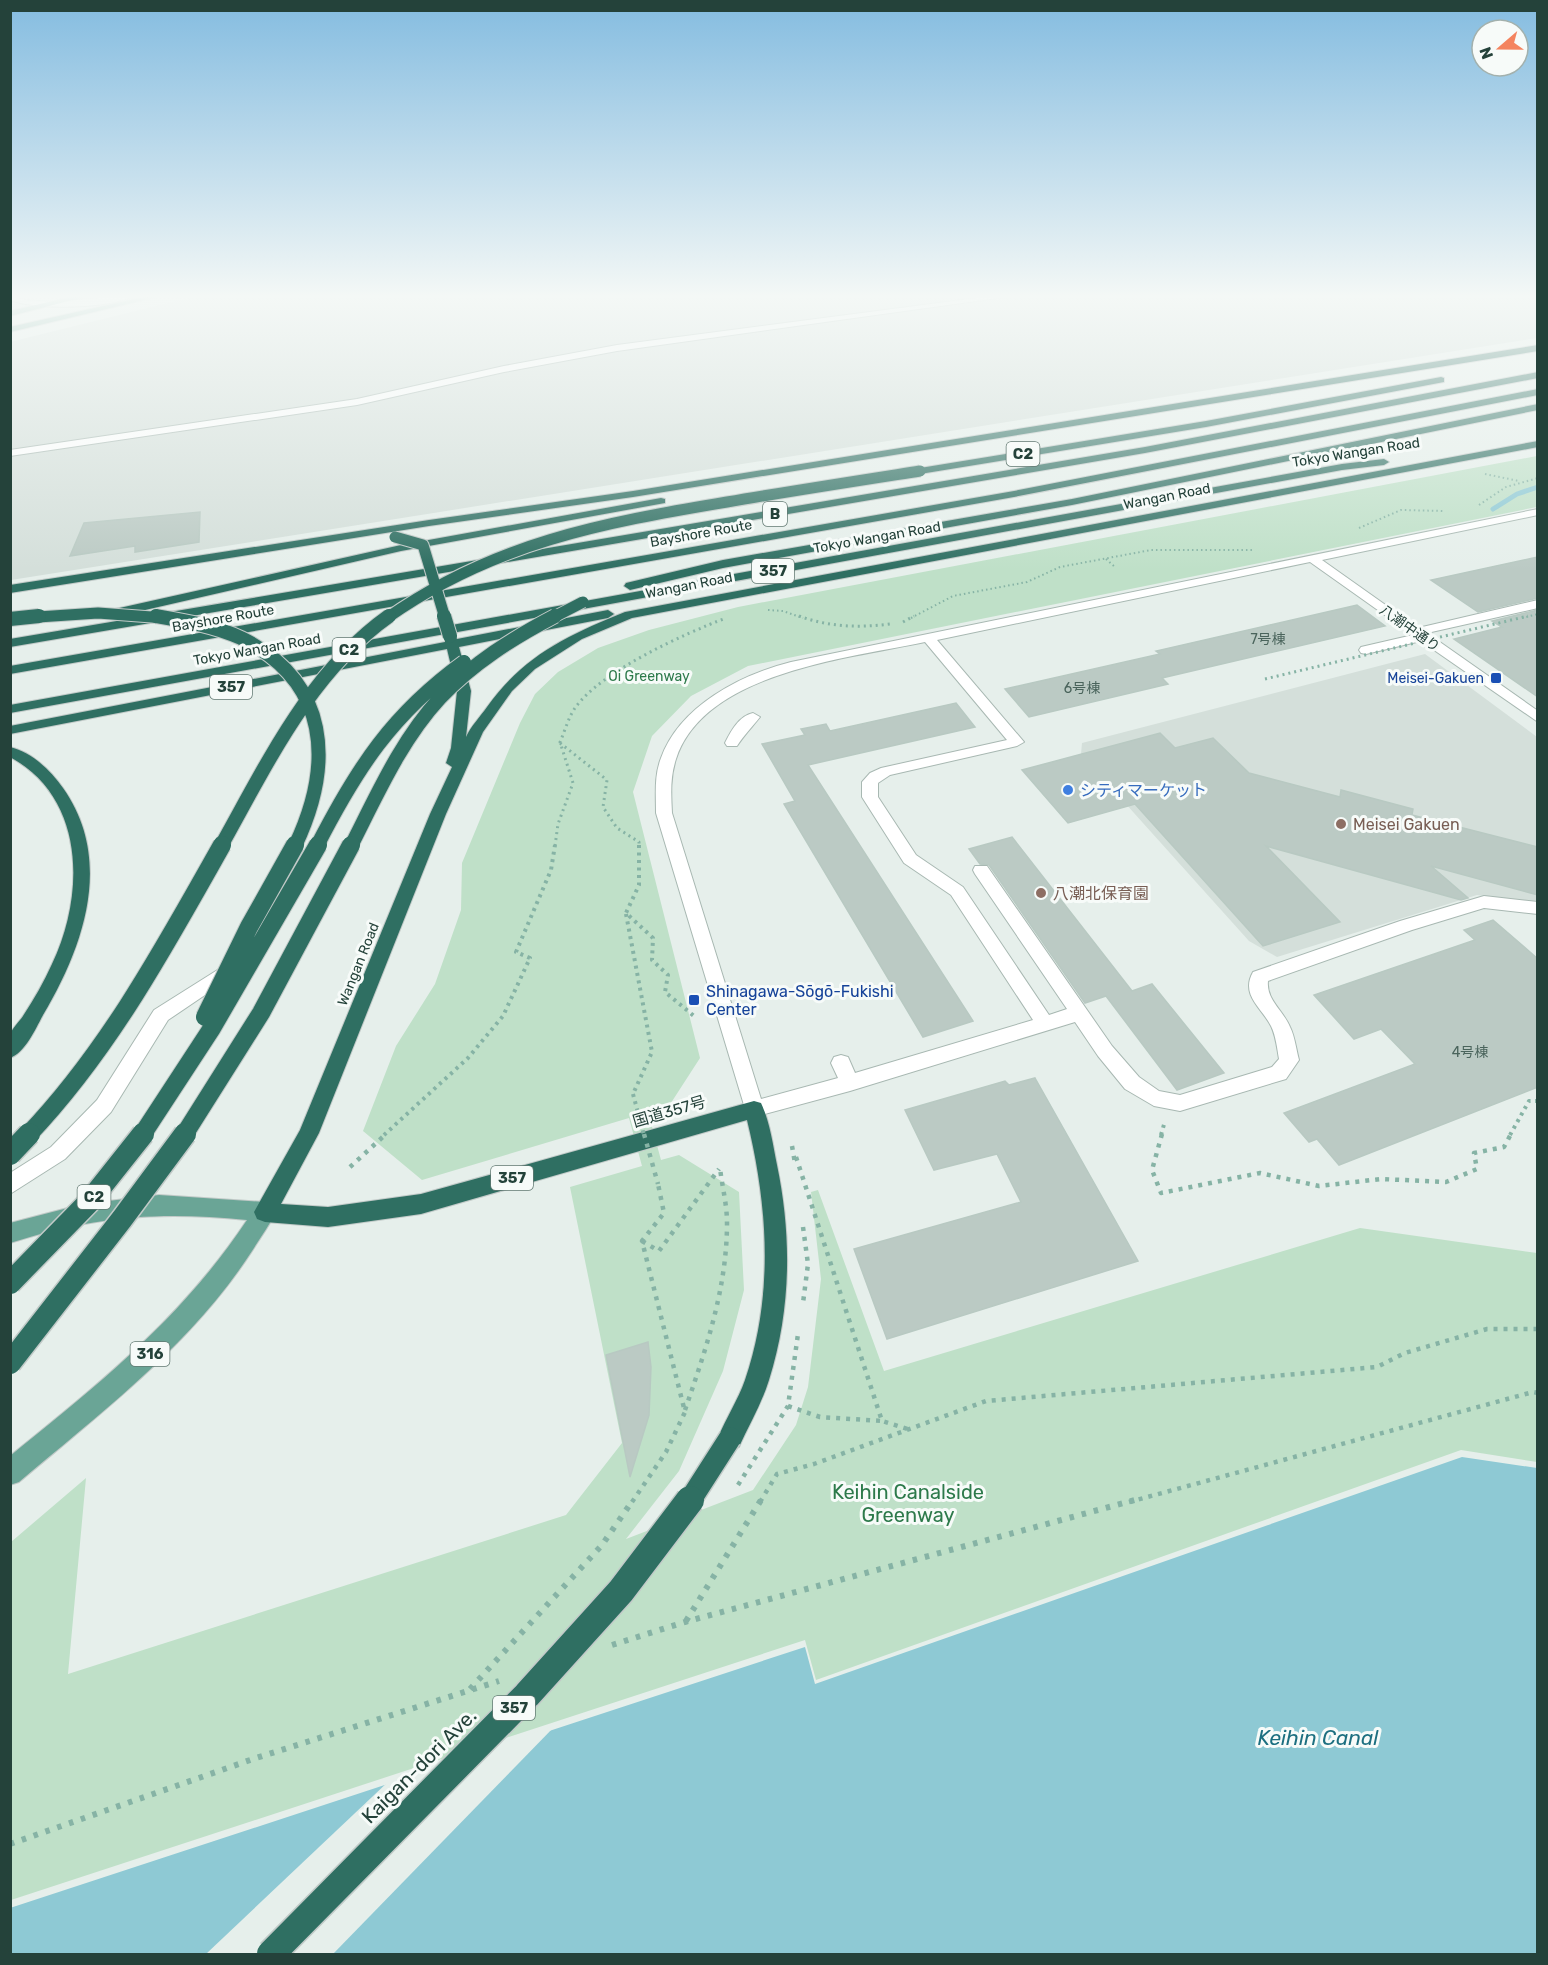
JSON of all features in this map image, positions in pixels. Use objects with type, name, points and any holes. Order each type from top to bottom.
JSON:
[{"type":"highway","points":[[13,589],[1296,387]]},
{"type":"highway","points":[[1126,437],[1234,411],[1355,387]]},
{"type":"highway","name":"C2","points":[[10,1154],[64,1095],[140,992],[276,749],[304,704],[341,659],[387,617],[420,594],[464,569],[553,536],[651,515],[1126,437],[1408,387]]},
{"type":"highway","name":"Bayshore Route","points":[[10,643],[1145,450],[1477,387]]},
{"type":"highway","name":"Bayshore Route","points":[[10,670],[1014,494],[1538,392]]},
{"type":"highway","points":[[10,1363],[156,1175],[227,1070],[286,968],[394,764],[423,719],[454,683],[493,652],[583,602],[633,585],[692,570],[1083,500],[1538,407]]},
{"type":"highway","points":[[10,635],[163,603],[401,548],[859,467],[984,437]]},
{"type":"highway","name":"Wangan Road","points":[[265,1212],[309,1133],[438,814],[476,732],[507,688],[530,666],[577,636],[602,624],[663,608],[1538,443]]},
{"type":"highway","name":"Tokyo Wangan Road","points":[[10,710],[1342,467],[1538,443]]},
{"type":"highway","points":[[110,573],[209,565],[382,537],[395,537],[423,545],[464,691],[458,748],[438,814]]},
{"type":"highway","name":"C2","points":[[10,1283],[92,1199],[167,1100],[307,868],[357,775],[382,736],[422,694],[466,661],[531,624],[583,602]]},
{"type":"highway","name":"357","points":[[10,730],[451,640],[626,611],[663,608]]},
{"type":"highway","name":"C2","points":[[10,619],[110,613],[162,617],[196,624],[240,638],[258,647],[283,666],[304,689],[313,706],[318,736],[316,786],[309,812],[282,871],[227,971],[167,1100]]},
{"type":"highway","points":[[10,751],[37,769],[55,786],[79,830],[83,859],[82,889],[76,922],[64,960],[46,997],[10,1050]]},
{"type":"highway","name":"国道357号","points":[[265,1212],[328,1217],[422,1204],[754,1109]]},
{"type":"highway","name":"Kaigan-dori Ave.","points":[[271,1954],[527,1695],[621,1590],[686,1507],[730,1438],[757,1382],[770,1335],[776,1287],[778,1233],[766,1155],[754,1109]]},
{"type":"main road","points":[[10,1233],[38,1223],[102,1210],[160,1205],[265,1212]]},
{"type":"main road","name":"316","points":[[10,1473],[130,1373],[182,1322],[229,1267],[265,1212]]},
{"type":"street","points":[[10,453],[357,402],[425,387]]},
{"type":"street","points":[[1079,1012],[850,1083],[754,1109],[664,813],[662,785],[668,758],[679,736],[699,713],[725,693],[749,681],[791,666],[1538,512]]},
{"type":"street","name":"八潮中通り","points":[[1313,559],[1538,718]]},
{"type":"street","points":[[1366,650],[1538,604]]},
{"type":"street","points":[[928,637],[1017,742],[886,771],[875,776],[870,782],[870,797],[912,862],[957,891],[1045,1023]]},
{"type":"street","points":[[936,670],[953,666]]},
{"type":"street","points":[[732,743],[740,729],[753,717]]},
{"type":"street","points":[[981,870],[1105,1052],[1132,1083],[1154,1098],[1180,1103],[1279,1073],[1289,1060],[1280,1026],[1263,1004],[1257,989],[1260,977],[1406,926],[1484,902],[1538,908]]},
{"type":"street","points":[[10,1185],[57,1153],[104,1106],[161,1015],[227,971]]},
{"type":"street","points":[[841,1063],[850,1083]]},
{"type":"path","points":[[1478,473],[1520,482]]},
{"type":"path","points":[[1471,511],[1499,489],[1538,478]]},
{"type":"path","points":[[1349,532],[1401,510],[1448,511]]},
{"type":"path","points":[[764,610],[782,610],[822,624],[862,628],[903,622],[953,596],[1027,582],[1060,567],[1105,558],[1151,550],[1262,550]]},
{"type":"path","points":[[1105,558],[1115,567]]},
{"type":"path","points":[[1265,679],[1538,614]]},
{"type":"path","points":[[350,1167],[468,1058],[504,1016],[530,958],[516,952],[551,870],[558,824],[573,783],[560,742],[576,706],[595,689],[682,635],[735,615]]},
{"type":"path","points":[[560,742],[607,780],[603,807],[617,828],[639,842],[639,885],[626,913],[652,1052],[633,1094],[664,1213],[642,1241]]},
{"type":"path","points":[[626,913],[653,938],[652,960],[668,975],[665,992],[694,1016]]},
{"type":"path","points":[[1171,1101],[1152,1170],[1161,1193],[1260,1173],[1319,1186],[1381,1179],[1446,1182],[1477,1169],[1474,1153],[1504,1147],[1529,1101],[1538,1101]]},
{"type":"path","points":[[792,1146],[882,1421]]},
{"type":"path","points":[[469,1690],[602,1545],[666,1452],[685,1412],[712,1334],[724,1284],[728,1221],[720,1168],[659,1251],[642,1241]]},
{"type":"path","points":[[642,1241],[685,1412]]},
{"type":"path","points":[[685,1622],[777,1474],[814,1464],[912,1430],[986,1401],[1377,1367],[1405,1353],[1487,1329],[1538,1329]]},
{"type":"path","points":[[606,1647],[685,1622],[1533,1392],[1538,1393]]},
{"type":"path","points":[[788,1406],[820,1417],[882,1421],[912,1430]]},
{"type":"path","points":[[10,1844],[110,1807],[503,1680]]},
{"type":"shaded area","points":[[10,387],[1230,387],[11,580]]},
{"type":"shaded area","name":"Meisei Gakuen","points":[[1425,654],[1537,737],[1537,903],[1477,895],[1277,957],[1249,941],[1081,754],[1082,743]]},
{"type":"green space","name":"Keihin Canalside Greenway","points":[[1537,456],[1537,507],[748,666],[691,696],[652,736],[633,792],[700,1058],[669,1106],[648,1112],[661,1160],[679,1155],[739,1192],[744,1290],[723,1371],[679,1471],[626,1539],[753,1490],[796,1425],[808,1387],[821,1279],[811,1192],[818,1190],[884,1371],[1360,1228],[1537,1253],[1537,1462],[1461,1450],[816,1680],[805,1640],[11,1900],[11,1542],[86,1478],[68,1674],[566,1515],[622,1443],[570,1187],[642,1166],[629,1118],[422,1180],[363,1131],[396,1046],[435,984],[461,910],[462,863],[520,723],[535,694],[558,672],[598,648],[649,630],[738,607]]},
{"type":"water","name":"Keihin Canal","points":[[1462,1457],[1537,1468],[1537,1954],[11,1954],[10,1908],[805,1647],[815,1684]]},
{"type":"pier","points":[[555,1726],[333,1954],[206,1954],[390,1780]]},
{"type":"building","points":[[200,512],[199,542],[135,552],[135,546],[70,556],[84,523]]},
{"type":"building","points":[[1538,557],[1538,598],[1478,612],[1431,580]]},
{"type":"building","points":[[1357,605],[1385,626],[1162,678],[1168,684],[1029,717],[1005,689],[1160,654],[1156,651]]},
{"type":"building","points":[[1538,610],[1538,697],[1454,639],[1502,627],[1492,621]]},
{"type":"building","points":[[956,703],[975,727],[808,765],[973,1021],[923,1037],[784,804],[795,801],[762,744],[805,735],[801,729],[826,724],[830,731]]},
{"type":"building","points":[[1160,733],[1175,748],[1213,738],[1249,773],[1340,797],[1341,790],[1413,809],[1412,815],[1538,847],[1538,895],[1431,866],[1468,898],[1461,900],[1266,846],[1340,922],[1263,946],[1135,804],[1068,823],[1022,770]]},
{"type":"building","points":[[1012,837],[1132,991],[1152,984],[1224,1073],[1177,1090],[1106,996],[1085,1003],[989,865],[980,864],[969,849]]},
{"type":"building","points":[[1493,920],[1538,959],[1538,1087],[1339,1165],[1317,1139],[1309,1142],[1284,1113],[1415,1064],[1381,1029],[1354,1039],[1314,995],[1475,940],[1464,930]]},
{"type":"building","points":[[1035,1078],[1138,1261],[887,1339],[854,1249],[1021,1202],[997,1154],[934,1170],[905,1110],[1005,1081],[1009,1085]]},
{"type":"building","points":[[648,1342],[651,1367],[649,1415],[630,1477],[606,1355]]},
{"type":"waterway","points":[[1493,509],[1517,494],[1538,487]]},
{"type":"place","name":"Meisei-Gakuen","points":[[1496,678]]},
{"type":"place","name":"シティマーケット","points":[[1068,790]]},
{"type":"place","name":"Meisei Gakuen","points":[[1341,824]]},
{"type":"place","name":"八潮北保育園","points":[[1041,893]]},
{"type":"place","name":"Shinagawa-Sōgō-Fukishi Center","points":[[694,1000]]},
{"type":"park label","name":"Oi Greenway","points":[[649,676]]}]
